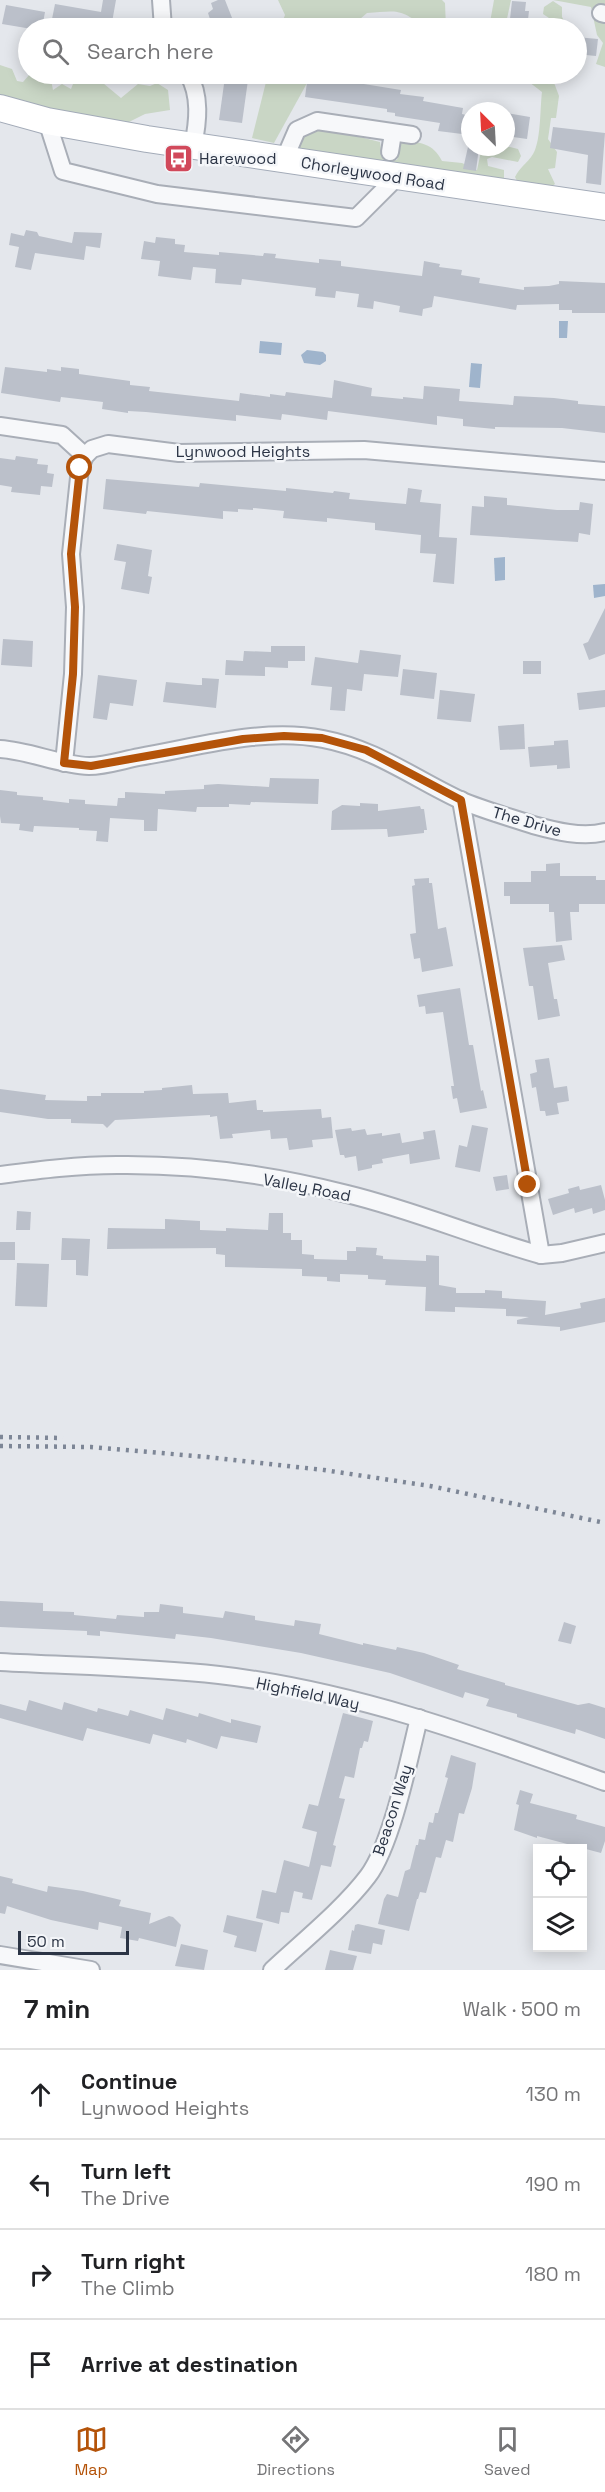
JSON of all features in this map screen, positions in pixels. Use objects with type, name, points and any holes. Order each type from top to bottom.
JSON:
[{"type":"main road","name":"Chorleywood Road","points":[[0,108],[47,121],[193,146],[605,207]]},
{"type":"street","points":[[161,0],[162,18]]},
{"type":"street","points":[[193,146],[197,102],[194,84]]},
{"type":"street","points":[[47,121],[63,171],[157,194],[356,218],[397,177]]},
{"type":"street","points":[[284,160],[297,130],[317,121],[412,135]]},
{"type":"street","points":[[390,152],[393,133]]},
{"type":"street","points":[[0,426],[62,435],[85,456],[80,468],[71,554],[75,607],[73,674],[64,763]]},
{"type":"street","name":"Lynwood Heights","points":[[85,456],[92,449],[108,444],[179,453],[364,450],[605,471]]},
{"type":"street","name":"The Drive","points":[[0,749],[30,753],[64,763],[91,766],[243,739],[284,736],[322,738],[366,750],[461,800],[549,829],[573,833],[605,832]]},
{"type":"street","points":[[461,800],[541,1255]]},
{"type":"street","name":"Valley Road","points":[[0,1175],[65,1167],[118,1165],[191,1168],[286,1180],[347,1194],[541,1255],[562,1253],[605,1243]]},
{"type":"street","name":"Highfield Way","points":[[0,1662],[220,1675],[334,1696],[419,1718],[515,1749],[605,1782]]},
{"type":"street","name":"Beacon Way","points":[[272,1970],[356,1889],[377,1861],[395,1807],[419,1718]]},
{"type":"street","points":[[0,1955],[91,1970]]},
{"type":"green space","points":[[278,0],[442,0],[445,3],[446,18],[411,18],[398,12],[367,13],[361,18],[284,18],[285,15]]},
{"type":"green space","points":[[494,0],[511,0],[507,18],[491,18]]},
{"type":"green space","points":[[553,0],[605,0],[605,67],[596,64],[603,43],[597,35],[591,7]]},
{"type":"green space","points":[[553,1],[562,7],[563,18],[549,18],[543,14],[544,7]]},
{"type":"green space","points":[[0,65],[12,69],[18,84],[52,84],[53,90],[62,84],[71,89],[73,84],[104,84],[121,98],[138,84],[150,86],[159,84],[168,90],[170,110],[145,114],[125,124],[0,106]]},
{"type":"green space","points":[[266,84],[306,84],[274,143],[252,138]]},
{"type":"green space","points":[[532,84],[554,84],[559,96],[556,118],[551,118],[548,139],[557,152],[555,168],[548,169],[555,184],[548,189],[519,185],[515,177],[533,154],[537,144],[542,92]]},
{"type":"green space","points":[[298,121],[360,126],[360,137],[380,142],[382,158],[397,160],[402,141],[415,142],[430,147],[442,161],[462,163],[477,170],[480,156],[515,156],[515,148],[518,149],[521,156],[518,162],[492,157],[487,159],[488,166],[504,170],[504,182],[304,158],[288,135]]},
{"type":"water","points":[[559,321],[568,321],[567,338],[559,338]]},
{"type":"water","points":[[260,341],[282,343],[281,355],[259,353]]},
{"type":"water","points":[[307,350],[323,352],[326,355],[326,361],[320,365],[304,363],[301,355]]},
{"type":"water","points":[[471,363],[482,364],[480,388],[469,387]]},
{"type":"water","points":[[505,557],[505,580],[495,581],[494,558]]},
{"type":"water","points":[[605,584],[605,596],[594,598],[593,585]]},
{"type":"building","points":[[103,0],[116,0],[113,18],[52,18],[55,4],[101,12]]},
{"type":"building","points":[[225,0],[232,18],[210,18],[208,13],[213,9],[211,3]]},
{"type":"building","points":[[512,1],[526,2],[525,11],[529,11],[528,18],[510,18]]},
{"type":"building","points":[[6,5],[45,12],[44,18],[18,18],[18,27],[2,24]]},
{"type":"building","points":[[587,38],[598,39],[596,56],[587,55]]},
{"type":"building","points":[[224,84],[247,84],[242,123],[219,120]]},
{"type":"building","points":[[307,84],[364,84],[401,90],[400,94],[424,97],[423,101],[461,108],[461,134],[438,131],[440,123],[395,116],[395,113],[387,112],[387,109],[305,97]]},
{"type":"building","points":[[515,114],[530,117],[527,139],[515,137]]},
{"type":"building","points":[[553,127],[605,133],[601,185],[586,183],[588,155],[550,148]]},
{"type":"building","points":[[466,156],[478,156],[476,171],[463,169]]},
{"type":"building","points":[[26,230],[37,232],[39,236],[72,243],[74,232],[102,233],[100,248],[86,246],[84,260],[35,253],[31,270],[15,267],[19,247],[9,245],[11,233],[24,236]]},
{"type":"building","points":[[156,237],[175,239],[175,244],[185,245],[184,252],[263,256],[264,253],[276,254],[275,258],[319,263],[319,259],[341,261],[341,266],[422,276],[424,261],[440,264],[439,267],[462,270],[461,275],[480,278],[479,283],[524,290],[524,287],[559,284],[559,281],[605,283],[605,313],[572,313],[572,310],[559,310],[559,304],[517,305],[516,310],[434,296],[432,307],[423,309],[422,316],[399,312],[400,306],[374,301],[373,309],[357,307],[359,294],[336,291],[335,298],[315,296],[316,288],[242,279],[241,285],[215,283],[216,269],[193,267],[191,280],[158,276],[160,261],[141,259],[144,241],[155,243]]},
{"type":"building","points":[[5,367],[47,372],[47,369],[61,371],[61,367],[79,369],[79,374],[130,381],[130,385],[150,387],[149,391],[239,401],[240,393],[270,397],[270,394],[285,396],[286,392],[332,398],[334,380],[372,388],[371,396],[403,399],[403,397],[423,399],[424,386],[460,389],[459,401],[513,405],[514,396],[554,398],[578,401],[578,404],[605,406],[605,433],[562,428],[495,427],[495,429],[463,426],[463,419],[437,416],[437,425],[328,411],[327,420],[282,414],[281,420],[236,415],[236,421],[146,412],[128,411],[128,413],[102,409],[103,402],[61,397],[60,402],[1,393]]},
{"type":"building","points":[[16,456],[38,459],[37,464],[48,465],[47,473],[54,474],[52,487],[41,486],[40,495],[11,492],[12,487],[0,485],[0,458],[15,460]]},
{"type":"building","points":[[106,479],[199,487],[200,483],[286,491],[286,488],[333,493],[334,491],[350,493],[349,499],[406,504],[408,488],[422,490],[420,502],[441,504],[439,537],[457,538],[454,584],[433,582],[436,554],[420,553],[421,535],[375,530],[375,523],[327,518],[327,522],[283,518],[284,511],[253,508],[253,510],[238,509],[238,512],[223,511],[223,519],[103,509]]},
{"type":"building","points":[[484,496],[507,498],[507,505],[557,510],[579,510],[580,502],[593,504],[590,535],[579,533],[578,542],[470,535],[472,506],[484,507]]},
{"type":"building","points":[[117,544],[152,550],[148,576],[152,577],[149,594],[121,589],[126,562],[114,560]]},
{"type":"building","points":[[605,608],[605,654],[589,660],[583,644],[588,642]]},
{"type":"building","points":[[3,639],[33,641],[32,667],[1,665]]},
{"type":"building","points":[[271,646],[305,646],[305,661],[288,661],[288,668],[265,667],[265,676],[225,675],[226,660],[243,661],[244,651],[271,652]]},
{"type":"building","points":[[360,650],[401,655],[398,677],[364,674],[362,691],[347,689],[345,711],[330,710],[332,687],[311,685],[315,657],[358,663]]},
{"type":"building","points":[[523,661],[541,661],[541,674],[523,674]]},
{"type":"building","points":[[403,669],[437,673],[434,699],[400,695]]},
{"type":"building","points":[[98,675],[137,680],[133,706],[110,703],[107,720],[93,718]]},
{"type":"building","points":[[202,678],[219,679],[216,708],[163,702],[166,682],[202,685]]},
{"type":"building","points":[[440,690],[475,694],[471,722],[437,719]]},
{"type":"building","points":[[605,690],[605,707],[579,710],[577,693]]},
{"type":"building","points":[[524,724],[525,749],[500,750],[498,726]]},
{"type":"building","points":[[568,740],[570,768],[557,769],[557,765],[530,767],[528,747],[554,745],[554,741]]},
{"type":"building","points":[[270,778],[319,779],[318,804],[251,802],[250,805],[229,804],[229,807],[197,807],[196,812],[158,809],[157,831],[144,831],[144,820],[110,818],[108,842],[96,841],[97,831],[34,826],[33,832],[19,830],[20,824],[1,823],[0,790],[17,792],[17,795],[43,797],[43,800],[69,803],[69,799],[85,800],[85,804],[117,806],[118,798],[125,798],[125,792],[165,794],[165,791],[204,789],[204,785],[218,784],[269,787]]},
{"type":"building","points":[[360,803],[378,804],[378,811],[420,806],[424,809],[427,830],[424,830],[424,833],[388,837],[387,829],[331,830],[332,811],[342,805],[360,806]]},
{"type":"building","points":[[560,863],[560,876],[596,876],[596,880],[605,880],[605,904],[579,904],[579,912],[570,912],[572,940],[556,942],[554,912],[549,912],[549,904],[510,904],[510,896],[504,896],[504,882],[531,882],[531,871],[546,871],[546,864]]},
{"type":"building","points":[[429,878],[429,883],[432,883],[438,929],[446,927],[453,966],[422,972],[420,958],[414,959],[410,934],[416,933],[412,886],[415,885],[414,879]]},
{"type":"building","points":[[562,945],[565,960],[548,963],[554,999],[557,999],[560,1016],[538,1020],[533,986],[529,986],[523,948]]},
{"type":"building","points":[[460,988],[469,1045],[473,1045],[481,1091],[483,1090],[487,1108],[460,1113],[457,1098],[453,1099],[451,1086],[454,1086],[443,1012],[426,1014],[425,1006],[419,1007],[417,995]]},
{"type":"building","points":[[549,1058],[554,1088],[567,1086],[569,1101],[557,1103],[559,1114],[546,1116],[545,1111],[540,1111],[536,1087],[532,1088],[530,1074],[537,1072],[535,1060]]},
{"type":"building","points":[[192,1085],[193,1094],[228,1093],[229,1103],[256,1100],[257,1110],[263,1110],[263,1112],[321,1109],[322,1118],[331,1117],[333,1138],[312,1140],[313,1147],[289,1150],[287,1138],[271,1139],[270,1130],[232,1134],[233,1138],[220,1139],[217,1116],[210,1117],[210,1115],[115,1120],[107,1128],[103,1124],[71,1123],[71,1119],[48,1119],[0,1112],[0,1089],[46,1095],[45,1100],[87,1101],[87,1096],[101,1096],[101,1093],[144,1093],[144,1091],[162,1090],[162,1088]]},
{"type":"building","points":[[472,1125],[488,1128],[480,1172],[455,1167],[459,1145],[467,1147]]},
{"type":"building","points":[[351,1128],[352,1131],[365,1129],[367,1135],[382,1133],[382,1136],[400,1133],[402,1143],[424,1139],[423,1132],[435,1130],[440,1159],[410,1164],[409,1154],[382,1159],[383,1163],[358,1171],[356,1156],[345,1158],[344,1155],[340,1155],[335,1130]]},
{"type":"building","points":[[507,1175],[509,1189],[496,1191],[493,1177]]},
{"type":"building","points":[[601,1185],[605,1210],[593,1214],[592,1208],[575,1213],[574,1208],[553,1215],[548,1199],[569,1193],[568,1189],[579,1186],[580,1190]]},
{"type":"building","points":[[17,1211],[31,1212],[30,1230],[16,1230]]},
{"type":"building","points":[[269,1213],[283,1213],[283,1233],[291,1233],[291,1240],[302,1240],[302,1254],[314,1255],[314,1259],[347,1260],[347,1251],[356,1251],[356,1247],[377,1248],[376,1255],[383,1256],[383,1259],[426,1261],[426,1255],[439,1256],[439,1285],[456,1288],[456,1293],[502,1291],[502,1298],[546,1301],[545,1315],[581,1308],[580,1303],[605,1298],[605,1322],[560,1331],[560,1327],[517,1324],[517,1320],[529,1317],[506,1316],[506,1309],[455,1307],[455,1312],[425,1311],[426,1287],[385,1285],[386,1280],[368,1279],[368,1275],[340,1274],[340,1282],[327,1281],[327,1277],[302,1276],[302,1269],[225,1267],[225,1255],[216,1254],[216,1248],[107,1249],[108,1228],[165,1229],[165,1219],[200,1221],[200,1230],[226,1231],[226,1228],[268,1230]]},
{"type":"building","points":[[62,1238],[90,1239],[88,1276],[76,1275],[76,1260],[61,1260]]},
{"type":"building","points":[[0,1242],[15,1242],[15,1260],[0,1260]]},
{"type":"building","points":[[17,1263],[49,1264],[47,1307],[15,1306]]},
{"type":"building","points":[[0,1601],[43,1603],[43,1611],[74,1612],[74,1615],[116,1619],[117,1615],[144,1617],[144,1612],[159,1612],[160,1604],[183,1607],[183,1613],[223,1618],[225,1611],[255,1616],[255,1620],[294,1626],[295,1620],[321,1624],[319,1634],[363,1645],[363,1643],[396,1650],[397,1647],[424,1653],[459,1665],[457,1669],[505,1683],[505,1685],[578,1705],[589,1703],[605,1708],[605,1739],[576,1729],[575,1734],[517,1717],[517,1714],[486,1706],[489,1699],[465,1692],[463,1698],[390,1673],[301,1653],[176,1634],[175,1639],[100,1631],[100,1636],[87,1635],[87,1631],[0,1627]]},
{"type":"building","points":[[564,1622],[576,1626],[571,1644],[558,1641]]},
{"type":"building","points":[[29,1700],[62,1710],[64,1702],[97,1712],[98,1708],[128,1716],[130,1710],[163,1720],[166,1708],[198,1717],[199,1713],[231,1723],[231,1719],[261,1726],[257,1743],[221,1736],[217,1749],[187,1739],[186,1743],[153,1734],[150,1744],[87,1728],[83,1741],[0,1718],[0,1704],[26,1711]]},
{"type":"building","points":[[343,1713],[373,1721],[368,1742],[364,1741],[360,1748],[354,1778],[345,1776],[339,1798],[345,1799],[333,1845],[336,1846],[331,1867],[321,1865],[312,1900],[302,1898],[303,1893],[294,1891],[289,1913],[281,1912],[279,1924],[256,1918],[262,1890],[276,1893],[284,1860],[309,1867],[317,1832],[302,1828],[309,1804],[318,1806]]},
{"type":"building","points":[[451,1755],[476,1763],[472,1788],[464,1814],[459,1813],[453,1842],[446,1840],[441,1858],[436,1857],[426,1893],[420,1892],[417,1899],[409,1931],[378,1924],[384,1899],[387,1894],[398,1897],[405,1871],[410,1869],[416,1845],[419,1839],[425,1840],[429,1822],[433,1823],[435,1813],[438,1813],[448,1778],[445,1777]]},
{"type":"building","points":[[520,1790],[533,1794],[530,1803],[577,1815],[576,1819],[605,1827],[605,1841],[601,1853],[587,1849],[587,1844],[567,1844],[537,1836],[537,1838],[514,1830],[519,1805],[516,1804]]},
{"type":"building","points":[[0,1876],[13,1879],[12,1883],[47,1892],[48,1886],[121,1900],[119,1906],[151,1913],[149,1924],[169,1916],[173,1917],[181,1925],[176,1947],[139,1938],[138,1941],[120,1938],[122,1927],[99,1922],[98,1930],[51,1920],[7,1906],[5,1914],[0,1913]]},
{"type":"building","points":[[227,1915],[263,1923],[256,1952],[234,1947],[237,1936],[223,1932]]},
{"type":"building","points":[[355,1925],[385,1930],[382,1945],[373,1943],[371,1954],[348,1950],[352,1930],[354,1931]]},
{"type":"building","points":[[181,1944],[208,1950],[204,1970],[175,1966]]},
{"type":"building","points":[[330,1950],[357,1956],[353,1970],[325,1970]]},
{"type":"railway","points":[[0,1437],[63,1438]]},
{"type":"railway","points":[[0,1446],[91,1447],[324,1470],[430,1486],[605,1523]]},
{"type":"place","name":"Harewood","points":[[178,158]]},
{"type":"route","points":[[80,468],[71,554],[75,607],[73,674],[64,763],[91,766],[243,739],[284,736],[322,738],[366,750],[461,800],[528,1185]]}]
